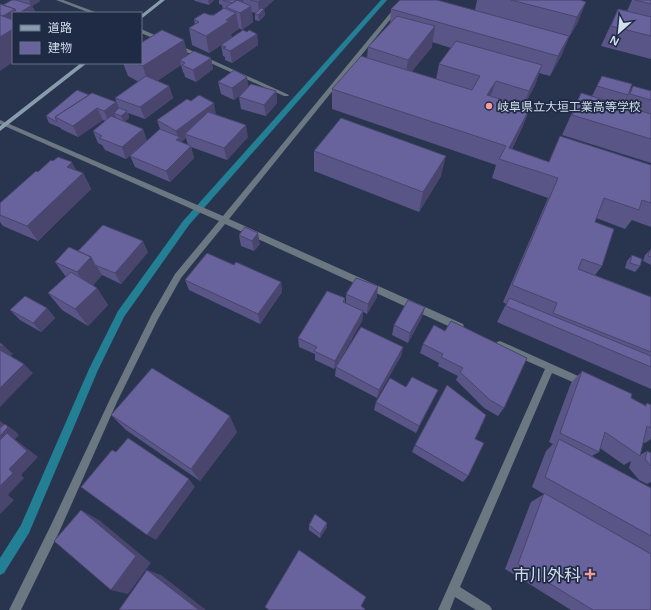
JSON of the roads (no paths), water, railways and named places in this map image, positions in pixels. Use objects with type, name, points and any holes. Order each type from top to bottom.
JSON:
[{"type":"main road","points":[[142,16],[163,0]]},
{"type":"main road","points":[[0,129],[3,123],[83,64]]},
{"type":"street","points":[[58,0],[92,12]]},
{"type":"street","points":[[15,610],[36,569],[154,316],[178,276],[404,0]]},
{"type":"street","points":[[142,31],[286,94]]},
{"type":"street","points":[[3,123],[224,220],[470,331]]},
{"type":"street","points":[[492,341],[593,386]]},
{"type":"street","points":[[444,610],[550,367]]},
{"type":"street","points":[[453,589],[486,610]]},
{"type":"waterway","points":[[0,569],[25,529],[94,369],[121,314],[186,223],[384,0]]},
{"type":"place","name":"岐阜県立大垣工業高等学校","points":[[489,106]]},
{"type":"place","name":"市川外科","points":[[590,574]]}]
